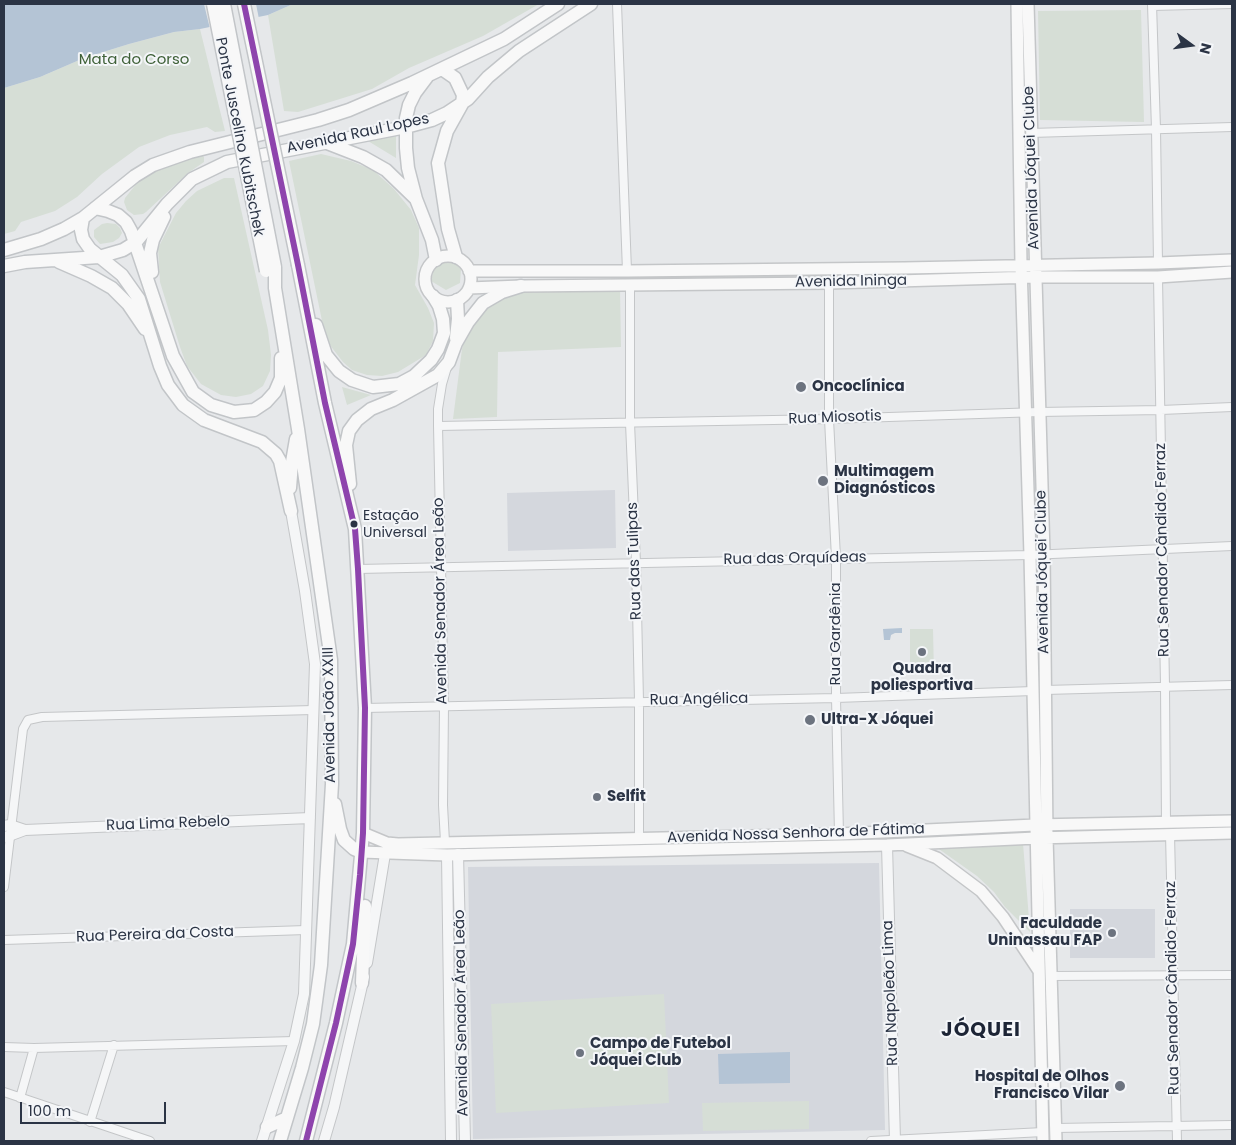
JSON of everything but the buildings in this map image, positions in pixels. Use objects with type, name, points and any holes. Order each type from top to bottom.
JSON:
[{"type":"main road","name":"Ponte Juscelino Kubitschek","points":[[212,4],[271,269]]},
{"type":"main road","name":"Ponte Juscelino Kubitschek","points":[[224,4],[271,269]]},
{"type":"main road","name":"Ponte Juscelino Kubitschek","points":[[244,4],[298,265]]},
{"type":"main road","name":"Avenida Raul Lopes","points":[[4,250],[42,239],[83,218],[135,176],[153,165],[190,152],[318,120],[349,110],[504,39],[558,4]]},
{"type":"main road","name":"Avenida Raul Lopes","points":[[4,266],[25,262],[99,257],[123,250],[136,242],[166,204],[192,179],[227,162],[406,127],[432,120],[462,104],[488,77],[519,50],[591,4]]},
{"type":"main road","name":"Avenida Jóquei Clube","points":[[1017,4],[1021,265],[1033,691],[1041,825]]},
{"type":"main road","name":"Avenida Jóquei Clube","points":[[1028,4],[1044,554],[1045,690],[1041,825],[1040,971],[1043,1136]]},
{"type":"main road","points":[[433,296],[445,302],[457,300],[469,288],[471,276],[466,265],[456,257],[448,229],[439,182],[438,163],[447,131],[462,104],[463,95],[458,81],[449,72],[442,69]]},
{"type":"main road","points":[[428,75],[412,99],[407,111],[406,127],[408,168],[416,200],[432,240],[436,260]]},
{"type":"main road","points":[[325,142],[363,157],[386,170],[416,200]]},
{"type":"main road","points":[[155,302],[150,253],[159,225],[182,189]]},
{"type":"main road","points":[[95,208],[118,215],[126,222],[136,242],[173,356],[193,392],[211,405],[234,412],[254,410],[266,402],[275,392],[281,378],[281,323]]},
{"type":"main road","points":[[83,218],[82,239],[90,249],[122,275],[135,293],[146,318],[150,338],[168,386],[183,405],[204,420],[262,442],[276,454],[280,461],[291,511]]},
{"type":"main road","points":[[298,265],[326,355],[339,371],[352,380],[372,387],[399,384],[414,376],[431,360],[438,349],[444,333],[441,313],[429,291],[425,278],[427,271],[436,260],[442,257],[456,257]]},
{"type":"main road","points":[[54,260],[81,271],[112,288],[128,304],[150,338]]},
{"type":"main road","name":"Avenida Ininga","points":[[469,270],[627,271],[904,268],[1232,260]]},
{"type":"main road","points":[[298,265],[324,403],[355,529]]},
{"type":"main road","name":"Avenida João XXIII","points":[[271,269],[298,429],[331,660],[332,784],[320,973],[313,1024],[280,1141]]},
{"type":"main road","name":"Avenida Ininga","points":[[469,288],[829,283],[1022,277],[1158,277],[1232,272]]},
{"type":"main road","points":[[306,1141],[336,1023],[353,944],[363,833],[365,708],[358,569],[346,445],[349,431],[357,420],[371,410],[438,375],[449,362],[456,342],[468,322],[483,303],[502,292],[521,286]]},
{"type":"main road","points":[[456,342],[457,300]]},
{"type":"main road","points":[[291,511],[292,462],[298,429]]},
{"type":"main road","points":[[332,784],[340,830],[344,840],[354,849],[361,852]]},
{"type":"main road","name":"Avenida Nossa Senhora de Fátima","points":[[363,833],[387,843],[838,834],[1041,825],[1232,821]]},
{"type":"main road","name":"Avenida Nossa Senhora de Fátima","points":[[361,852],[452,854],[887,845],[1041,837],[1232,833]]},
{"type":"main road","name":"Avenida Jóquei Clube","points":[[1041,837],[1051,976],[1056,1141]]},
{"type":"main road","points":[[903,844],[937,858],[981,891],[1003,917],[1040,971]]},
{"type":"main road","points":[[360,875],[365,894],[362,984]]},
{"type":"main road","points":[[267,1127],[287,1118]]},
{"type":"street","points":[[617,4],[627,271]]},
{"type":"street","points":[[1158,263],[1152,5],[1232,4]]},
{"type":"street","points":[[1031,133],[1232,127]]},
{"type":"street","name":"Rua Senador Cândido Ferraz","points":[[1158,277],[1166,686],[1166,822]]},
{"type":"street","name":"Rua Gardênia","points":[[829,283],[829,419],[836,558],[838,834]]},
{"type":"street","name":"Rua das Tulipas","points":[[630,285],[630,423],[639,701],[639,838]]},
{"type":"street","name":"Avenida Senador Área Leão","points":[[445,842],[438,426],[442,384],[449,362]]},
{"type":"street","name":"Rua Miosotis","points":[[438,426],[829,419],[1232,407]]},
{"type":"street","name":"Avenida João XXIII","points":[[262,1141],[294,1041],[304,994],[314,664],[305,591],[291,511]]},
{"type":"street","name":"Rua das Orquídeas","points":[[358,569],[1030,555],[1232,546]]},
{"type":"street","points":[[1045,690],[1232,685]]},
{"type":"street","name":"Rua Angélica","points":[[365,708],[836,698],[1033,691]]},
{"type":"street","points":[[4,887],[7,826],[25,722],[32,718],[313,710]]},
{"type":"street","name":"Rua Lima Rebelo","points":[[7,826],[25,830],[310,818]]},
{"type":"street","name":"Rua Lima Rebelo","points":[[7,837],[25,830]]},
{"type":"street","name":"Rua Senador Cândido Ferraz","points":[[1170,834],[1177,1141]]},
{"type":"street","name":"Rua Napoleão Lima","points":[[887,845],[895,1141]]},
{"type":"street","points":[[324,1141],[334,1107],[369,955],[385,854]]},
{"type":"street","name":"Avenida Senador Área Leão","points":[[451,1141],[448,950],[452,854]]},
{"type":"street","name":"Avenida Senador Área Leão","points":[[452,854],[460,950],[465,1141]]},
{"type":"street","name":"Rua Pereira da Costa","points":[[4,940],[306,930]]},
{"type":"street","points":[[448,950],[460,950]]},
{"type":"street","points":[[1051,976],[1232,975]]},
{"type":"street","points":[[448,1000],[462,1000]]},
{"type":"street","points":[[4,1046],[34,1048],[294,1041]]},
{"type":"street","points":[[90,1122],[114,1045]]},
{"type":"street","points":[[20,1098],[34,1048]]},
{"type":"street","points":[[449,1067],[463,1066]]},
{"type":"street","points":[[4,1092],[150,1141]]},
{"type":"street","points":[[1056,1128],[1232,1125]]},
{"type":"street","points":[[872,1141],[1043,1136]]},
{"type":"shaded area","points":[[615,490],[616,548],[508,551],[507,493]]},
{"type":"shaded area","points":[[879,863],[885,1130],[473,1139],[468,867]]},
{"type":"shaded area","name":"Faculdade Uninassau FAP","points":[[1070,909],[1155,909],[1155,958],[1070,958]]},
{"type":"green space","points":[[293,4],[539,4],[483,36],[409,68],[372,89],[298,112],[284,111],[268,15]]},
{"type":"green space","points":[[1141,10],[1144,122],[1040,120],[1038,11]]},
{"type":"green space","name":"Mata do Corso","points":[[200,29],[225,131],[215,132],[207,127],[170,135],[139,147],[102,174],[77,197],[55,211],[21,222],[15,231],[4,234],[4,88],[40,77],[84,58],[129,44],[174,32]]},
{"type":"green space","points":[[396,136],[396,158],[368,141]]},
{"type":"green space","points":[[321,154],[351,161],[373,170],[394,189],[411,210],[419,228],[419,255],[415,285],[434,323],[433,341],[426,355],[398,372],[382,376],[367,375],[352,370],[343,362],[326,340],[289,161]]},
{"type":"green space","points":[[202,155],[204,162],[188,173],[146,212],[134,215],[127,210],[124,202],[125,198],[137,183],[158,169]]},
{"type":"green space","points":[[224,178],[234,178],[268,330],[271,355],[270,371],[263,386],[251,394],[236,397],[221,395],[201,384],[187,366],[160,282],[158,248],[176,213],[186,201],[197,191]]},
{"type":"green space","points":[[107,223],[116,224],[122,233],[113,242],[100,244],[94,237],[94,230]]},
{"type":"green space","points":[[445,260],[455,263],[461,269],[460,283],[446,290],[431,281],[434,268]]},
{"type":"green space","points":[[620,289],[621,347],[498,352],[497,417],[453,419],[462,349],[465,338],[481,310],[518,291]]},
{"type":"green space","points":[[342,387],[371,395],[347,405]]},
{"type":"green space","name":"Quadra poliesportiva","points":[[910,629],[933,629],[934,674],[910,674]]},
{"type":"green space","points":[[1023,843],[1030,932],[977,876],[936,847]]},
{"type":"green space","name":"Campo de Futebol Jóquei Club","points":[[664,994],[669,1103],[496,1113],[491,1004]]},
{"type":"green space","points":[[809,1101],[809,1129],[703,1131],[702,1103]]},
{"type":"water","points":[[4,4],[293,4],[268,15],[200,29],[174,32],[129,44],[84,58],[40,77],[4,88]]},
{"type":"water","points":[[902,628],[902,633],[895,633],[891,635],[890,640],[884,640],[883,629]]},
{"type":"water","points":[[790,1052],[790,1083],[719,1084],[718,1054]]},
{"type":"pier","points":[[204,4],[256,4],[259,19],[210,29]]},
{"type":"transit line","points":[[244,4],[325,403],[355,529],[358,569],[365,708],[363,833],[360,875],[353,944],[336,1023],[306,1141]]},
{"type":"place","name":"Oncoclínica","points":[[801,387]]},
{"type":"place","name":"Multimagem Diagnósticos","points":[[823,481]]},
{"type":"place","name":"Estação Universal","points":[[354,524]]},
{"type":"place","name":"Quadra poliesportiva","points":[[922,652]]},
{"type":"place","name":"Ultra-X Jóquei","points":[[810,720]]},
{"type":"place","name":"Selfit","points":[[597,797]]},
{"type":"place","name":"Faculdade Uninassau FAP","points":[[1112,933]]},
{"type":"place","name":"Campo de Futebol Jóquei Club","points":[[580,1053]]},
{"type":"place","name":"Hospital de Olhos Francisco Vilar","points":[[1120,1086]]},
{"type":"district","name":"JÓQUEI","points":[[981,1031]]}]
